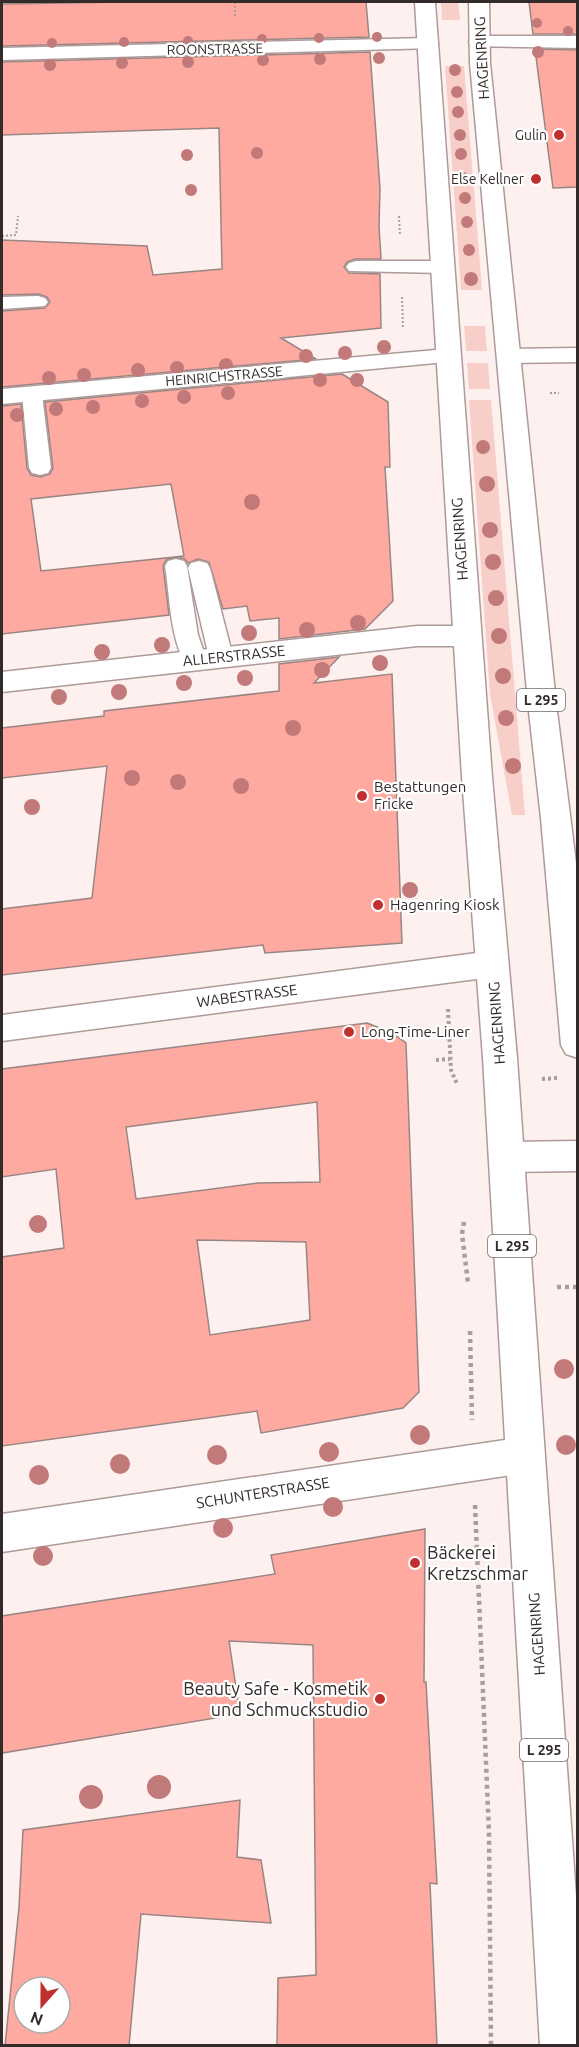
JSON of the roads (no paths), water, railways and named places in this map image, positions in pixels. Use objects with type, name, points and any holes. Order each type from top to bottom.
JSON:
[{"type":"main road","name":"HAGENRING","points":[[425,2],[447,356],[506,1157],[563,2046]]},
{"type":"main road","name":"HAGENRING","points":[[479,2],[479,42],[542,703],[556,818],[578,1045]]},
{"type":"main road","points":[[479,42],[578,42]]},
{"type":"main road","name":"ROONSTRASSE","points":[[2,54],[428,44]]},
{"type":"main road","points":[[509,356],[578,355]]},
{"type":"main road","name":"HEINRICHSTRASSE","points":[[2,397],[447,356]]},
{"type":"main road","name":"ALLERSTRASSE","points":[[2,682],[417,636],[467,636]]},
{"type":"main road","name":"WABESTRASSE","points":[[2,1028],[492,964]]},
{"type":"main road","points":[[506,1157],[578,1156]]},
{"type":"main road","name":"SCHUNTERSTRASSE","points":[[2,1533],[525,1455]]},
{"type":"lane","points":[[356,267],[442,267]]},
{"type":"lane","points":[[2,303],[38,302]]},
{"type":"lane","points":[[32,394],[40,468]]},
{"type":"lane","points":[[176,566],[187,635],[208,659]]},
{"type":"lane","points":[[199,568],[208,659]]},
{"type":"place","name":"Gulin","points":[[559,135]]},
{"type":"place","name":"Else Kellner","points":[[536,179]]},
{"type":"place","name":"Bestattungen Fricke","points":[[362,796]]},
{"type":"place","name":"Hagenring Kiosk","points":[[378,905]]},
{"type":"place","name":"Long-Time-Liner","points":[[349,1032]]},
{"type":"place","name":"Bäckerei Kretzschmar","points":[[415,1563]]},
{"type":"place","name":"Beauty Safe - Kosmetik und Schmuckstudio","points":[[380,1699]]}]
